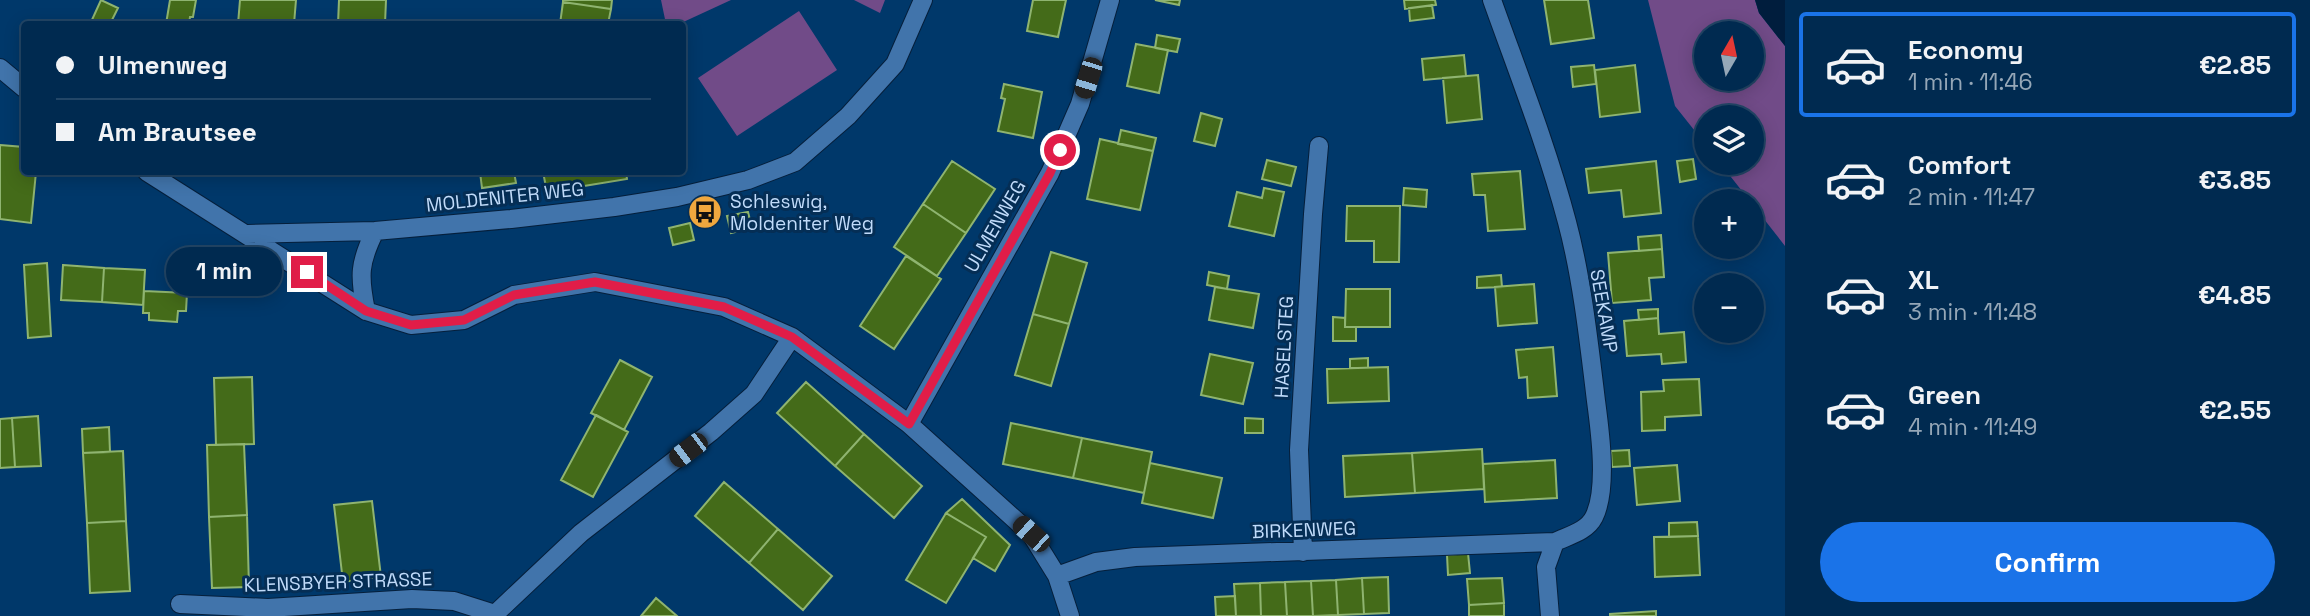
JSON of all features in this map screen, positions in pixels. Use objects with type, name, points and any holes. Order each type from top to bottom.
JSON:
[{"type":"street","name":"MOLDENITER WEG","points":[[152,175],[248,234],[375,231],[511,219],[677,197],[748,180],[796,162],[848,116],[895,64],[923,0]]},
{"type":"street","name":"ULMENWEG","points":[[909,424],[1050,173],[1080,104],[1110,0]]},
{"type":"street","name":"SEEKAMP","points":[[1492,0],[1546,149],[1568,225],[1589,338],[1602,443],[1601,487],[1596,514],[1588,527],[1555,542]]},
{"type":"street","points":[[0,68],[21,86]]},
{"type":"street","name":"HASELSTEG","points":[[1303,552],[1299,450],[1312,214],[1319,146]]},
{"type":"street","points":[[366,311],[360,281],[364,253],[375,231]]},
{"type":"street","points":[[248,234],[366,311],[411,325],[464,320],[514,295],[595,282],[724,307],[792,337],[909,424],[1031,534],[1057,576],[1070,616]]},
{"type":"street","name":"KLENSBYER STRASSE","points":[[180,604],[268,608],[412,599],[454,601],[494,615],[581,533],[711,432],[754,394],[792,337]]},
{"type":"street","points":[[1550,616],[1546,567],[1555,542]]},
{"type":"street","name":"BIRKENWEG","points":[[1057,576],[1096,562],[1135,557],[1555,542]]},
{"type":"shaded area","points":[[661,0],[731,0],[686,21],[665,21]]},
{"type":"shaded area","points":[[854,0],[885,0],[880,13]]},
{"type":"shaded area","points":[[1648,0],[1755,0],[1759,13],[1785,46],[1785,246],[1764,219],[1764,189],[1740,189],[1729,175],[1764,175],[1764,105],[1694,105],[1694,130],[1675,106]]},
{"type":"shaded area","points":[[799,11],[837,70],[737,136],[698,78]]},
{"type":"water","points":[[1755,0],[1785,0],[1785,46],[1759,13]]},
{"type":"building","points":[[101,0],[118,8],[112,21],[91,21]]},
{"type":"building","points":[[170,0],[196,0],[193,17],[190,17],[189,21],[166,21]]},
{"type":"building","points":[[240,0],[296,0],[294,21],[238,21]]},
{"type":"building","points":[[339,0],[386,0],[385,21],[338,21]]},
{"type":"building","points":[[563,0],[612,0],[611,9]]},
{"type":"building","points":[[1033,0],[1066,0],[1058,37],[1027,31]]},
{"type":"building","points":[[1155,0],[1180,0],[1179,5]]},
{"type":"building","points":[[1404,0],[1435,0],[1436,5],[1405,9]]},
{"type":"building","points":[[1544,0],[1588,0],[1594,38],[1551,44]]},
{"type":"building","points":[[563,2],[611,9],[609,21],[560,21]]},
{"type":"building","points":[[1432,5],[1434,18],[1410,21],[1409,8]]},
{"type":"building","points":[[1157,35],[1180,39],[1177,52],[1155,48]]},
{"type":"building","points":[[1136,44],[1168,50],[1159,93],[1127,86]]},
{"type":"building","points":[[1464,55],[1466,76],[1424,80],[1422,59]]},
{"type":"building","points":[[1594,65],[1596,84],[1573,87],[1571,67]]},
{"type":"building","points":[[1635,65],[1640,112],[1600,117],[1595,70]]},
{"type":"building","points":[[1478,75],[1482,119],[1447,123],[1443,78]]},
{"type":"building","points":[[1004,84],[1042,92],[1033,138],[998,131],[1005,99],[1001,98]]},
{"type":"building","points":[[1201,113],[1222,119],[1215,146],[1194,141]]},
{"type":"building","points":[[1121,130],[1156,138],[1153,151],[1118,144]]},
{"type":"building","points":[[1100,139],[1153,151],[1140,210],[1087,199]]},
{"type":"building","points":[[0,145],[21,147],[21,175],[36,175],[31,223],[0,219]]},
{"type":"building","points":[[1693,159],[1696,179],[1680,182],[1677,161]]},
{"type":"building","points":[[1267,160],[1296,167],[1291,186],[1262,179]]},
{"type":"building","points":[[952,161],[995,189],[966,233],[923,204]]},
{"type":"building","points":[[1656,161],[1661,213],[1624,217],[1621,190],[1589,193],[1586,169]]},
{"type":"building","points":[[1520,171],[1525,229],[1488,231],[1485,195],[1474,195],[1472,174]]},
{"type":"building","points":[[480,175],[515,175],[516,183],[482,188]]},
{"type":"building","points":[[544,175],[626,175],[627,179],[547,192]]},
{"type":"building","points":[[1264,188],[1284,192],[1274,236],[1229,226],[1237,192],[1262,198]]},
{"type":"building","points":[[1404,188],[1427,190],[1426,207],[1403,205]]},
{"type":"building","points":[[923,204],[966,233],[937,276],[894,247]]},
{"type":"building","points":[[1347,206],[1400,206],[1399,262],[1374,262],[1374,241],[1346,241]]},
{"type":"building","points":[[748,212],[752,228],[731,233],[727,216]]},
{"type":"building","points":[[690,223],[694,240],[673,245],[669,228]]},
{"type":"building","points":[[1661,235],[1662,249],[1639,251],[1638,237]]},
{"type":"building","points":[[1662,249],[1664,277],[1649,278],[1651,300],[1612,303],[1608,253]]},
{"type":"building","points":[[1051,252],[1087,263],[1069,324],[1033,314]]},
{"type":"building","points":[[906,256],[941,279],[894,349],[860,326]]},
{"type":"building","points":[[47,263],[51,336],[28,338],[24,265]]},
{"type":"building","points":[[63,265],[104,268],[102,302],[61,300]]},
{"type":"building","points":[[104,268],[145,270],[143,305],[102,302]]},
{"type":"building","points":[[1209,272],[1229,276],[1227,289],[1207,285]]},
{"type":"building","points":[[1501,275],[1502,287],[1477,288],[1477,277]]},
{"type":"building","points":[[1534,284],[1537,323],[1498,326],[1495,287]]},
{"type":"building","points":[[1215,287],[1259,294],[1253,328],[1209,320]]},
{"type":"building","points":[[1346,289],[1390,289],[1390,327],[1345,327]]},
{"type":"building","points":[[144,291],[187,293],[186,311],[178,311],[177,322],[149,320],[149,313],[143,313]]},
{"type":"building","points":[[1658,309],[1658,318],[1639,320],[1638,310]]},
{"type":"building","points":[[1033,314],[1069,324],[1051,386],[1015,375]]},
{"type":"building","points":[[1333,317],[1345,318],[1345,327],[1356,327],[1356,341],[1333,341]]},
{"type":"building","points":[[1658,318],[1659,334],[1684,332],[1686,362],[1662,364],[1661,354],[1627,356],[1624,321]]},
{"type":"building","points":[[1553,347],[1557,396],[1528,398],[1527,377],[1519,378],[1516,350]]},
{"type":"building","points":[[1210,354],[1253,363],[1243,404],[1201,395]]},
{"type":"building","points":[[1368,358],[1368,368],[1350,368],[1350,359]]},
{"type":"building","points":[[620,360],[652,377],[624,430],[591,413]]},
{"type":"building","points":[[1388,367],[1389,401],[1328,403],[1327,369]]},
{"type":"building","points":[[252,377],[254,444],[216,445],[214,378]]},
{"type":"building","points":[[1699,379],[1701,415],[1665,417],[1665,430],[1642,431],[1641,392],[1664,391],[1663,380]]},
{"type":"building","points":[[806,382],[864,434],[835,466],[777,413]]},
{"type":"building","points":[[596,415],[628,432],[593,497],[561,480]]},
{"type":"building","points":[[38,416],[41,466],[15,467],[12,418]]},
{"type":"building","points":[[12,418],[15,467],[0,468],[0,419]]},
{"type":"building","points":[[1245,418],[1263,419],[1263,433],[1245,433]]},
{"type":"building","points":[[1011,423],[1082,438],[1073,478],[1003,464]]},
{"type":"building","points":[[109,427],[110,452],[83,453],[82,429]]},
{"type":"building","points":[[864,434],[922,486],[894,518],[835,466]]},
{"type":"building","points":[[1082,438],[1152,452],[1144,493],[1073,478]]},
{"type":"building","points":[[244,444],[247,515],[209,517],[207,445]]},
{"type":"building","points":[[1482,449],[1484,489],[1415,493],[1412,453]]},
{"type":"building","points":[[1629,450],[1630,466],[1612,467],[1611,451]]},
{"type":"building","points":[[123,451],[126,521],[87,523],[83,453]]},
{"type":"building","points":[[1412,453],[1415,493],[1345,497],[1343,456]]},
{"type":"building","points":[[1555,460],[1557,498],[1485,502],[1483,464]]},
{"type":"building","points":[[1150,463],[1222,478],[1213,518],[1142,503]]},
{"type":"building","points":[[1677,465],[1680,501],[1637,505],[1634,468]]},
{"type":"building","points":[[724,482],[778,529],[749,563],[695,516]]},
{"type":"building","points":[[962,499],[1010,545],[995,571],[973,558],[986,537],[946,513]]},
{"type":"building","points":[[372,501],[381,577],[343,582],[334,505]]},
{"type":"building","points":[[946,513],[986,537],[946,603],[906,580]]},
{"type":"building","points":[[247,515],[249,587],[212,588],[209,517]]},
{"type":"building","points":[[126,521],[130,591],[90,593],[87,523]]},
{"type":"building","points":[[1697,522],[1698,536],[1669,537],[1669,523]]},
{"type":"building","points":[[778,529],[832,576],[803,610],[749,563]]},
{"type":"building","points":[[1698,536],[1700,575],[1655,577],[1654,537]]},
{"type":"building","points":[[1468,553],[1470,573],[1448,575],[1447,555]]},
{"type":"building","points":[[1388,577],[1389,613],[1364,614],[1362,578]]},
{"type":"building","points":[[1362,578],[1364,614],[1338,615],[1336,580]]},
{"type":"building","points":[[1502,578],[1504,603],[1469,605],[1467,579]]},
{"type":"building","points":[[1336,580],[1338,615],[1313,616],[1311,581]]},
{"type":"building","points":[[1311,581],[1313,616],[1287,616],[1285,582]]},
{"type":"building","points":[[1285,582],[1287,616],[1261,616],[1260,583]]},
{"type":"building","points":[[1260,583],[1261,616],[1236,616],[1234,584]]},
{"type":"building","points":[[1235,596],[1236,616],[1216,616],[1215,597]]},
{"type":"building","points":[[656,598],[677,616],[641,616]]},
{"type":"building","points":[[1504,603],[1504,616],[1469,616],[1469,605]]},
{"type":"building","points":[[1656,611],[1656,616],[1610,616],[1610,614]]},
{"type":"place","name":"Schleswig, Moldeniter Weg","points":[[705,212]]},
{"type":"route","points":[[307,272],[366,311],[411,325],[464,320],[514,295],[595,282],[724,307],[792,337],[909,424],[1050,173],[1060,150]]}]
